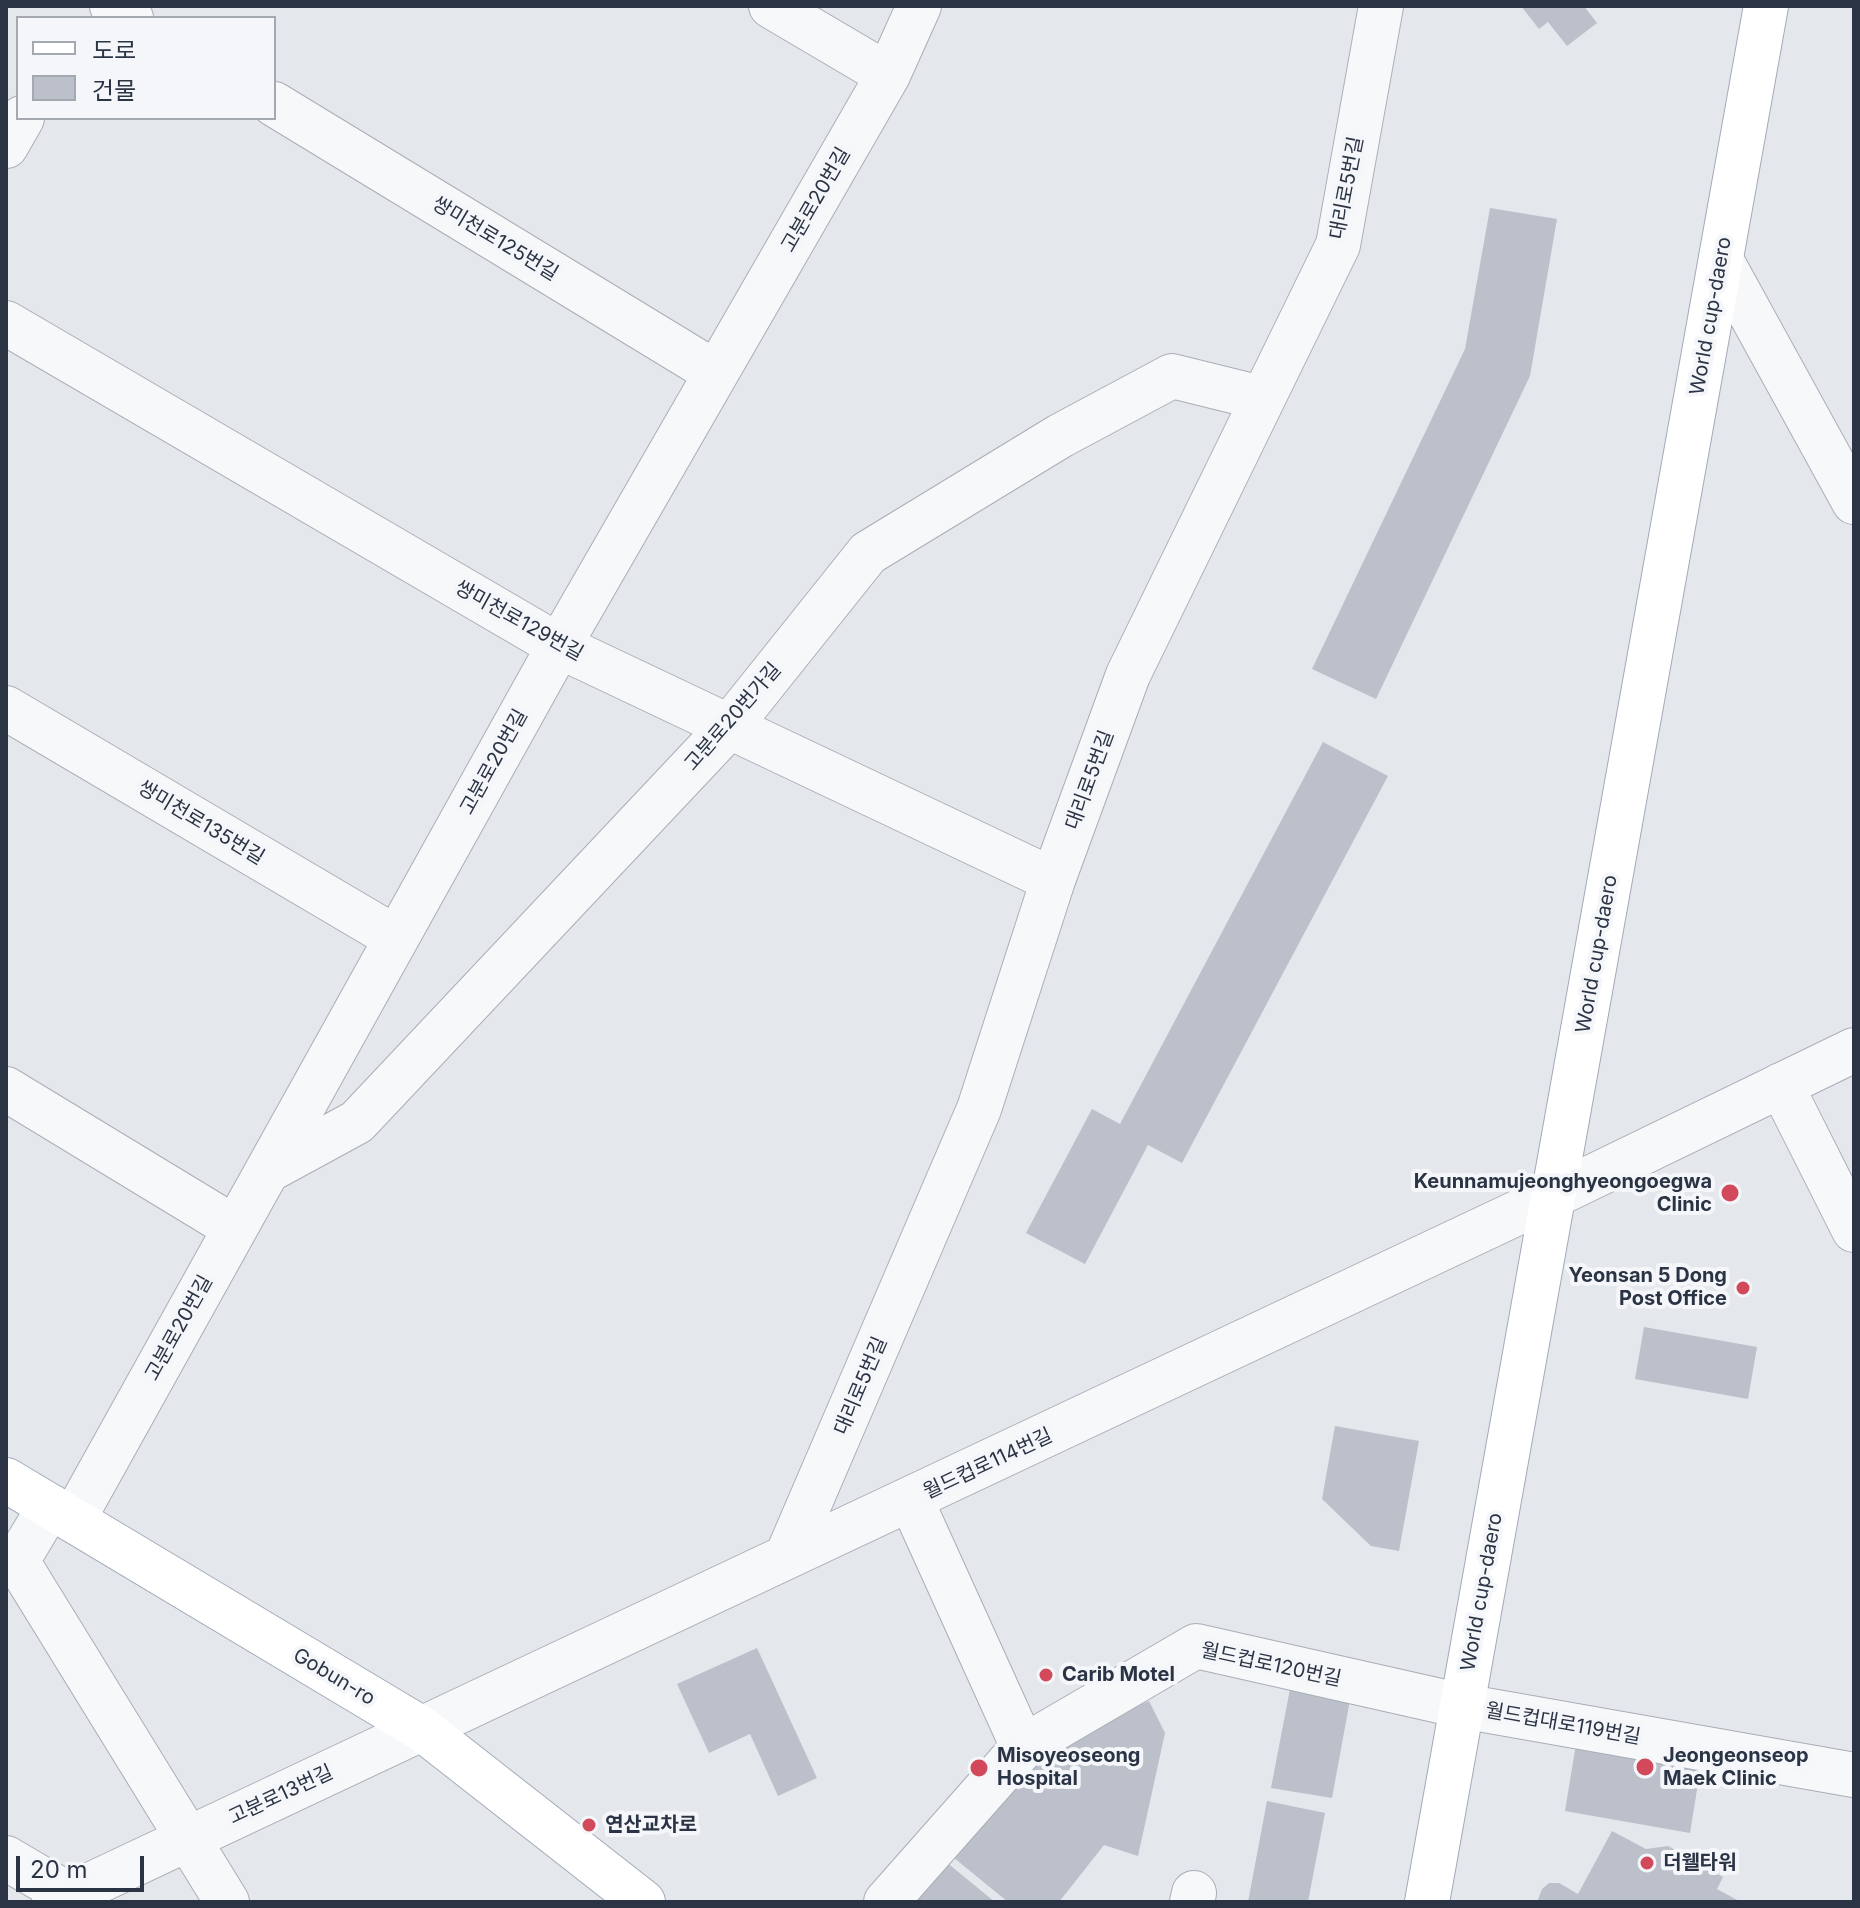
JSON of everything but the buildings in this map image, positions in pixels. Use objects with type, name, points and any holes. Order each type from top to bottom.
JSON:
[{"type":"main road","name":"World cup-daero","points":[[1427,1902],[1766,6]]},
{"type":"main road","name":"Gobun-ro","points":[[6,1480],[422,1729],[643,1902]]},
{"type":"street","points":[[771,6],[888,75]]},
{"type":"street","name":"고분로20번길","points":[[186,1839],[17,1561],[62,1513],[235,1228],[559,646],[888,75],[919,6]]},
{"type":"street","name":"대리로5번길","points":[[787,1556],[979,1109],[1053,880],[1128,675],[1338,245],[1381,6]]},
{"type":"street","name":"쌍미천로125번길","points":[[276,105],[716,373]]},
{"type":"street","points":[[6,146],[21,120]]},
{"type":"street","points":[[1721,260],[1854,502]]},
{"type":"street","name":"쌍미천로129번길","points":[[6,323],[559,646],[1053,880]]},
{"type":"street","name":"고분로20번가길","points":[[267,1171],[357,1122],[729,727],[868,553],[1060,436],[1172,376],[1261,398]]},
{"type":"street","name":"쌍미천로135번길","points":[[6,708],[396,938]]},
{"type":"street","name":"월드컵로114번길","points":[[422,1729],[1553,1196],[1854,1050]]},
{"type":"street","points":[[1781,1085],[1854,1230]]},
{"type":"street","points":[[6,1089],[235,1228]]},
{"type":"street","points":[[911,1500],[1023,1747]]},
{"type":"street","name":"월드컵로120번길","points":[[886,1902],[1023,1747],[1196,1646],[1462,1706]]},
{"type":"street","name":"월드컵대로119번길","points":[[1462,1706],[1854,1775]]},
{"type":"street","name":"고분로13번길","points":[[61,1898],[422,1729]]},
{"type":"street","points":[[186,1839],[227,1902]]},
{"type":"street","points":[[6,1858],[61,1898]]},
{"type":"place","name":"Keunnamujeonghyeongoegwa Clinic","points":[[1730,1193]]},
{"type":"place","name":"Yeonsan 5 Dong Post Office","points":[[1743,1288]]},
{"type":"place","name":"Carib Motel","points":[[1046,1675]]},
{"type":"place","name":"Jeongeonseop Maek Clinic","points":[[1645,1767]]},
{"type":"place","name":"Misoyeoseong Hospital","points":[[979,1768]]},
{"type":"place","name":"연산교차로","points":[[589,1825]]},
{"type":"place","name":"더웰타워","points":[[1647,1863]]}]
